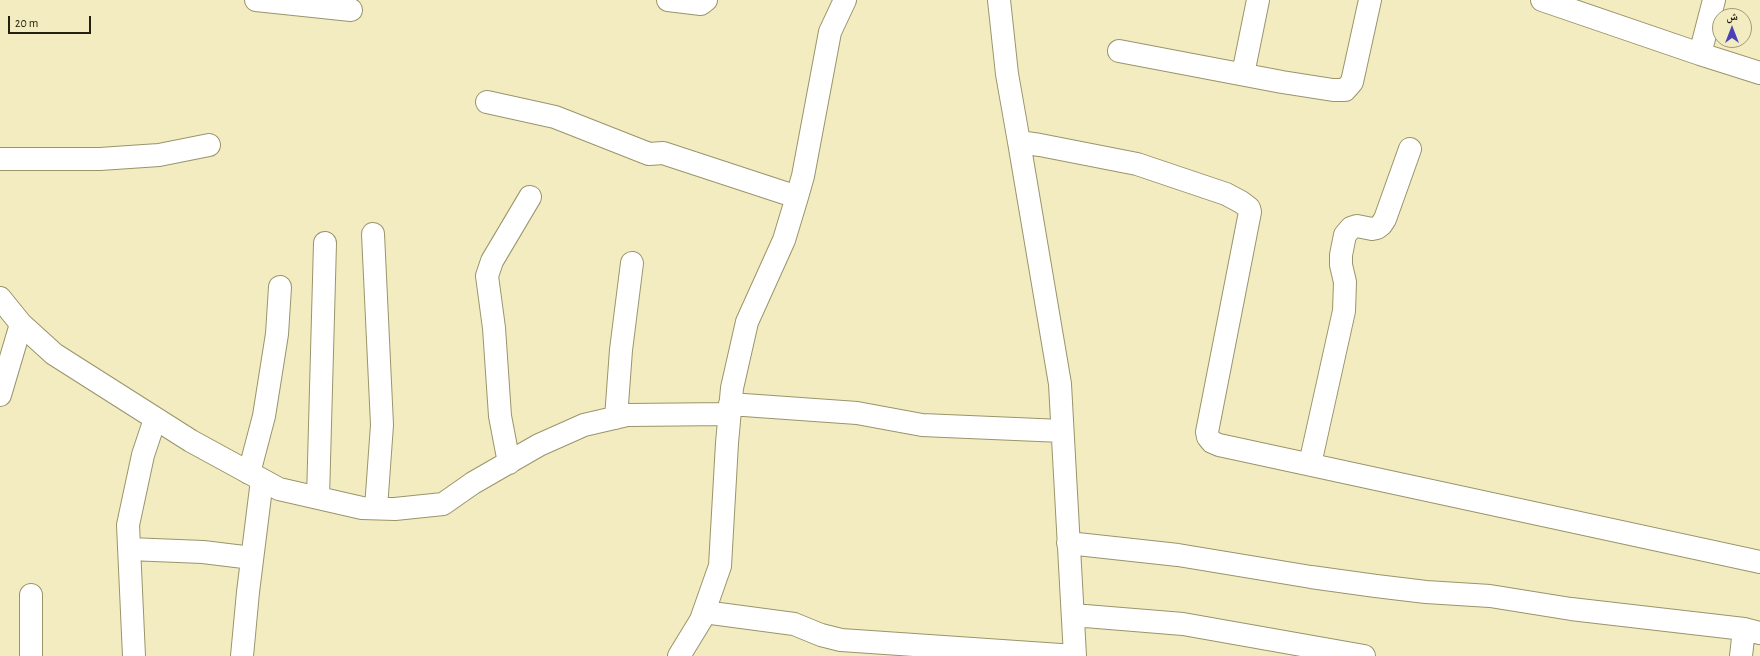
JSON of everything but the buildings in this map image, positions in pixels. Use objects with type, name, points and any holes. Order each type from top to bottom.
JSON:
[{"type":"street","points":[[256,0],[351,10]]},
{"type":"street","points":[[668,0],[701,4],[706,0]]},
{"type":"street","points":[[679,656],[702,620],[720,566],[732,388],[747,322],[784,240],[797,197],[803,176],[830,32],[845,0]]},
{"type":"street","points":[[704,612],[794,624],[821,636],[841,640],[1075,656],[1060,384],[1007,74],[999,0]]},
{"type":"street","points":[[1243,74],[1258,0]]},
{"type":"street","points":[[1119,51],[1333,90],[1345,90],[1352,82],[1370,0]]},
{"type":"street","points":[[1542,0],[1569,4],[1700,54],[1760,73]]},
{"type":"street","points":[[1700,54],[1714,0]]},
{"type":"street","points":[[487,102],[555,117],[649,154],[663,153],[797,197]]},
{"type":"street","points":[[1019,142],[1137,164],[1226,194],[1242,202],[1249,208],[1250,212],[1207,432],[1208,438],[1212,442],[1219,445],[1760,562]]},
{"type":"street","points":[[0,159],[100,159],[159,155],[209,145]]},
{"type":"street","points":[[1310,464],[1344,311],[1345,282],[1341,265],[1341,255],[1345,235],[1351,228],[1357,226],[1372,229],[1381,225],[1385,219],[1410,149]]},
{"type":"street","points":[[509,463],[500,416],[494,328],[487,276],[492,261],[530,197]]},
{"type":"street","points":[[373,234],[382,425],[376,508]]},
{"type":"street","points":[[318,498],[325,243]]},
{"type":"street","points":[[616,418],[621,350],[632,263]]},
{"type":"street","points":[[242,656],[252,558],[255,476],[277,334],[280,287]]},
{"type":"street","points":[[0,298],[21,324],[54,354],[191,441],[279,489],[362,508],[395,509],[443,504],[473,483],[539,445],[584,425],[627,415],[730,409],[858,413],[922,425],[1062,431]]},
{"type":"street","points":[[0,395],[21,324]]},
{"type":"street","points":[[134,656],[128,525],[143,456],[155,419]]},
{"type":"street","points":[[1068,543],[1178,555],[1369,585],[1426,592],[1490,596],[1598,612],[1752,631],[1741,656]]},
{"type":"street","points":[[129,549],[203,552],[252,558]]},
{"type":"street","points":[[31,595],[31,656]]},
{"type":"street","points":[[1072,615],[1183,624],[1364,656]]}]
